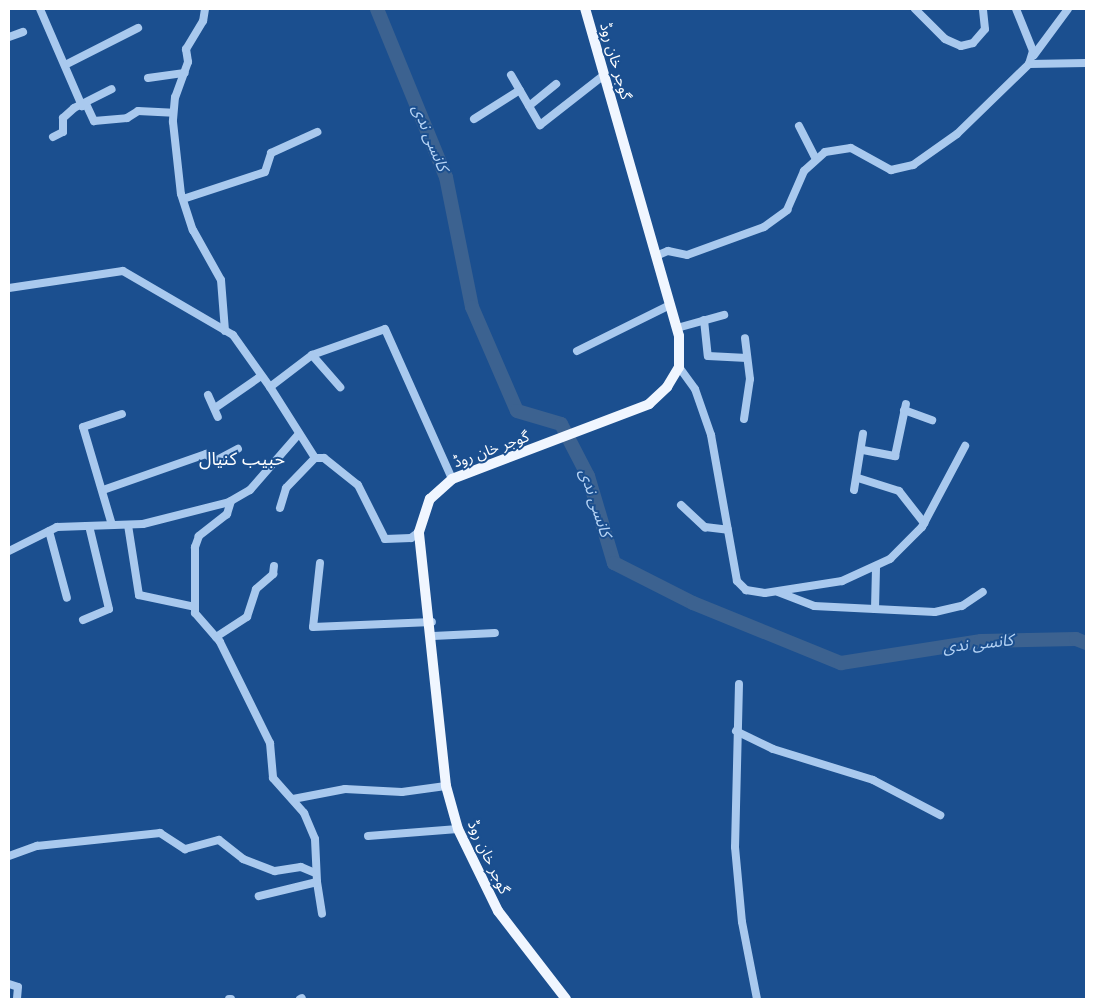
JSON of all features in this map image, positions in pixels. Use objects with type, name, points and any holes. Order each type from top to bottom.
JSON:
[{"type":"main road","name":"گوجر خان روڈ","points":[[566,999],[498,911],[458,829],[446,786],[432,622],[419,532],[430,499],[452,479],[608,422],[649,404],[668,388],[679,367],[677,328],[585,9]]},
{"type":"street","points":[[40,9],[65,65],[63,69],[94,121],[129,118],[138,112],[173,113]]},
{"type":"street","points":[[205,9],[203,21],[186,49],[185,73],[173,113],[183,199],[193,230],[221,280],[226,331]]},
{"type":"street","points":[[915,9],[944,39],[961,46],[973,43],[985,29],[983,9]]},
{"type":"street","points":[[1016,9],[1034,55]]},
{"type":"street","points":[[656,256],[668,252],[687,256],[764,227],[787,210],[816,157],[846,147],[891,170],[913,165],[957,134],[1030,64],[1034,55],[1068,9]]},
{"type":"street","points":[[65,65],[138,28]]},
{"type":"street","points":[[9,36],[23,32]]},
{"type":"street","points":[[1030,64],[1086,63]]},
{"type":"street","points":[[148,78],[185,73]]},
{"type":"street","points":[[511,75],[541,125],[604,75]]},
{"type":"street","points":[[528,106],[556,84]]},
{"type":"street","points":[[53,137],[65,129],[63,118],[112,89]]},
{"type":"street","points":[[474,120],[520,90]]},
{"type":"street","points":[[799,126],[816,157]]},
{"type":"street","points":[[183,199],[265,172],[271,153],[317,132]]},
{"type":"street","points":[[9,288],[116,270],[226,331],[270,388],[298,435],[315,458]]},
{"type":"street","points":[[577,351],[670,305]]},
{"type":"street","points":[[677,328],[724,315]]},
{"type":"street","points":[[704,320],[708,356],[747,358]]},
{"type":"street","points":[[270,388],[312,355],[385,329],[452,479]]},
{"type":"street","points":[[744,338],[750,379],[744,419]]},
{"type":"street","points":[[312,355],[340,387]]},
{"type":"street","points":[[679,367],[695,389],[711,436],[736,581],[742,589],[776,592],[842,581],[876,567],[902,550],[924,523],[966,446]]},
{"type":"street","points":[[214,408],[261,376]]},
{"type":"street","points":[[208,395],[218,417]]},
{"type":"street","points":[[862,450],[895,456],[905,407],[932,420]]},
{"type":"street","points":[[112,525],[103,490],[82,427],[122,414]]},
{"type":"street","points":[[854,490],[858,478],[863,434]]},
{"type":"street","points":[[9,551],[49,531],[88,526],[128,525],[172,520],[207,504],[231,501],[250,490],[298,435]]},
{"type":"street","points":[[103,490],[206,454],[215,461],[238,449]]},
{"type":"street","points":[[280,508],[286,488],[315,458],[324,458],[358,485],[385,539],[411,538],[419,532]]},
{"type":"street","points":[[858,478],[900,491],[924,523]]},
{"type":"street","points":[[231,501],[227,514],[197,541],[195,607],[198,618],[216,637],[270,743],[273,778],[294,799],[312,831],[315,873],[322,914]]},
{"type":"street","points":[[681,505],[705,527],[728,530]]},
{"type":"street","points":[[128,525],[138,596],[195,607]]},
{"type":"street","points":[[83,620],[109,609],[88,526]]},
{"type":"street","points":[[49,531],[67,598]]},
{"type":"street","points":[[320,563],[313,627],[432,622]]},
{"type":"street","points":[[216,637],[247,617],[256,590],[273,574],[274,566]]},
{"type":"street","points":[[875,609],[876,567]]},
{"type":"street","points":[[776,592],[814,606],[946,612],[983,592]]},
{"type":"street","points":[[433,636],[495,633]]},
{"type":"street","points":[[739,684],[736,731],[735,847],[742,922],[757,999]]},
{"type":"street","points":[[736,731],[773,749],[873,780],[940,815]]},
{"type":"street","points":[[294,799],[344,789],[402,792],[446,786]]},
{"type":"street","points":[[368,836],[458,829]]},
{"type":"street","points":[[9,856],[37,846],[160,833],[185,849],[219,840],[243,859],[275,871],[299,867],[315,873]]},
{"type":"street","points":[[260,896],[317,882]]},
{"type":"street","points":[[9,984],[18,987],[17,999]]},
{"type":"waterway","name":"کانسی ندی","points":[[377,9],[446,177],[472,307],[517,411],[561,424],[588,476],[614,563],[693,603],[841,663],[981,641],[1076,639],[1086,643]]},
{"type":"district","name":"حبیب کنیال","points":[[242,459]]}]
